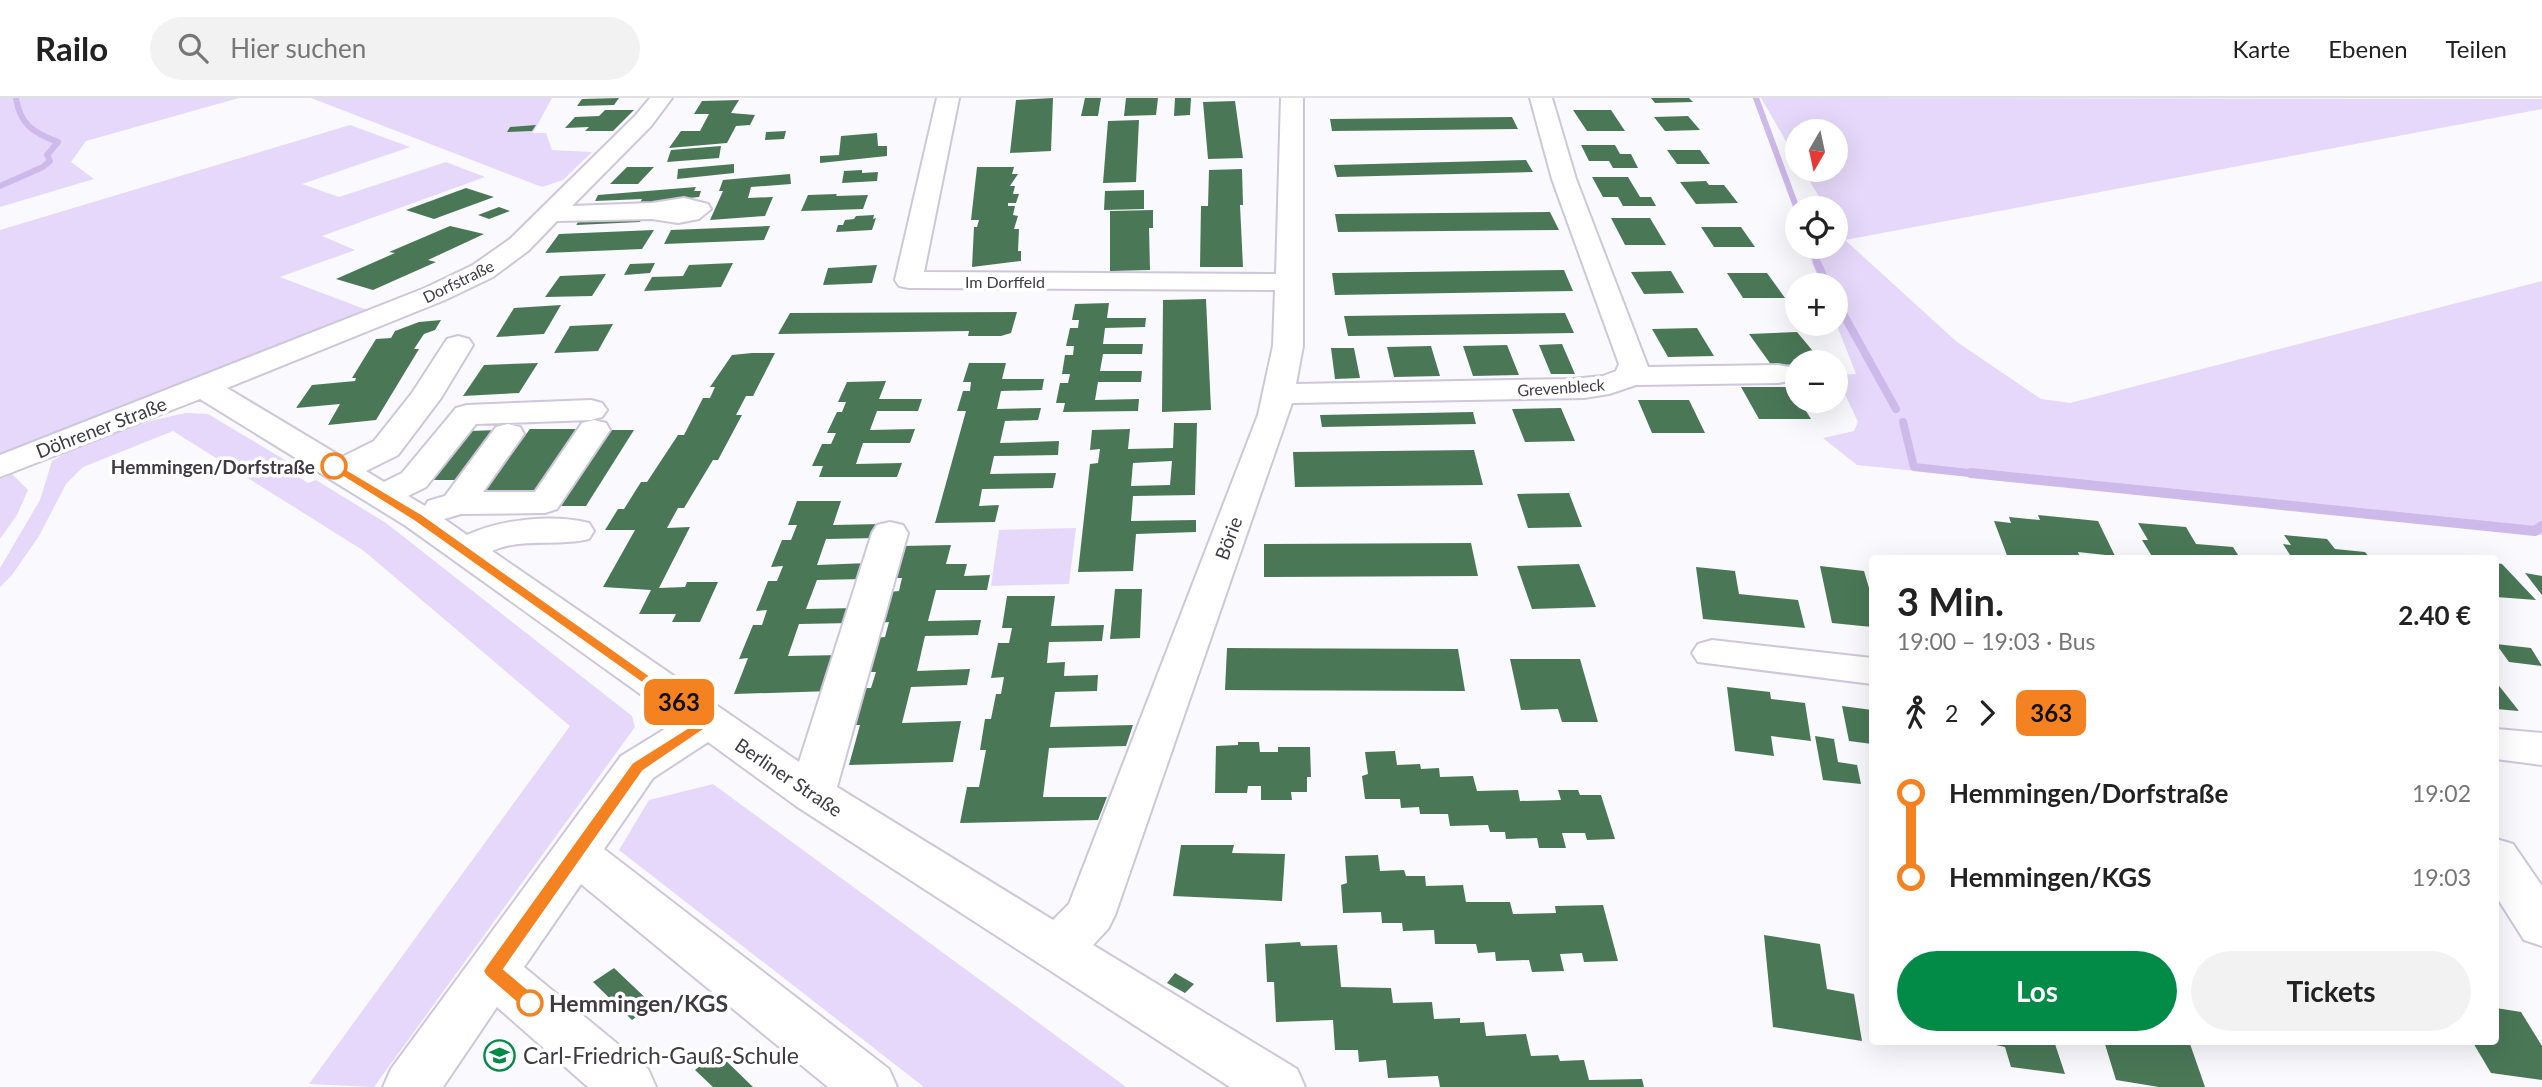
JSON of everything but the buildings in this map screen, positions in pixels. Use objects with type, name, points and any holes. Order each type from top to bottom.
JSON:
[{"type":"street","name":"Dorfstraße","points":[[203,387],[435,294],[514,258],[550,214],[643,121],[661,98]]},
{"type":"street","name":"Im Dorffeld","points":[[947,98],[909,281],[1288,282]]},
{"type":"street","name":"Börie","points":[[1057,950],[1090,915],[1274,415],[1288,346],[1292,98]]},
{"type":"street","name":"Grevenbleck","points":[[1279,394],[1483,392],[1574,387],[1622,381],[1630,376],[1634,364],[1564,179],[1541,98]]},
{"type":"street","points":[[550,214],[652,211]]},
{"type":"street","points":[[341,470],[386,448],[425,398],[458,345]]},
{"type":"street","points":[[1630,376],[1779,374]]},
{"type":"street","name":"Döhrener Straße","points":[[0,467],[203,387]]},
{"type":"street","name":"Berliner Straße","points":[[203,387],[419,518],[812,794],[1277,1087]]},
{"type":"street","points":[[382,496],[414,480],[467,415],[592,420],[545,502],[457,503],[419,518]]},
{"type":"street","points":[[457,503],[508,434]]},
{"type":"street","points":[[465,550],[501,533],[576,531]]},
{"type":"street","points":[[812,794],[890,533]]},
{"type":"street","points":[[1712,653],[1869,671]]},
{"type":"street","points":[[411,1087],[637,767],[708,722]]},
{"type":"street","points":[[2499,744],[2542,749]]},
{"type":"street","points":[[577,854],[869,1087]]},
{"type":"street","points":[[2499,862],[2542,926]]},
{"type":"street","points":[[492,971],[628,1087]]},
{"type":"shaded area","points":[[0,98],[239,98],[86,141],[71,162],[94,179],[0,207]]},
{"type":"shaded area","points":[[311,98],[552,98],[533,133],[546,133],[552,150],[592,152],[563,180],[542,187]]},
{"type":"shaded area","points":[[1761,98],[2542,99],[2542,109],[1848,239],[1848,196],[1819,196],[1810,182],[1848,182],[1848,119],[1785,119],[1785,139]]},
{"type":"shaded area","points":[[350,125],[410,147],[302,184],[339,197],[446,162],[485,177],[322,236],[355,250],[280,277],[367,310],[0,456],[0,230]]},
{"type":"shaded area","points":[[1848,243],[1957,342],[2041,399],[2070,403],[2542,281],[2542,535],[1857,465],[1823,438],[1854,431],[1858,422],[1848,401],[1848,374],[1856,374],[1841,336],[1848,336],[1848,273],[1816,273],[1811,259],[1848,259]]},
{"type":"shaded area","points":[[186,413],[208,414],[305,472],[297,476],[308,483],[316,480],[386,523],[632,716],[635,727],[374,1087],[309,1084],[570,726],[364,551],[173,431],[83,467],[66,484],[39,536],[12,575],[0,587],[0,568],[40,500],[52,461],[117,431]]},
{"type":"shaded area","points":[[12,474],[28,490],[17,515],[0,539],[0,479]]},
{"type":"shaded area","points":[[1076,528],[1069,584],[991,586],[999,530]]},
{"type":"shaded area","points":[[713,784],[1126,1087],[924,1087],[619,850],[649,800]]},
{"type":"waterway","points":[[0,186],[43,167],[50,161],[47,155],[58,142],[29,127],[21,115],[16,98]]},
{"type":"waterway","points":[[1756,98],[1792,196]]},
{"type":"waterway","points":[[1816,259],[1818,264]]},
{"type":"waterway","points":[[1817,262],[1822,273]]},
{"type":"waterway","points":[[1848,323],[1896,409]]},
{"type":"waterway","points":[[1903,422],[1914,467],[1988,475]]},
{"type":"waterway","points":[[1971,473],[2535,531],[2542,526]]},
{"type":"bus line","name":"363","points":[[334,466],[419,518],[708,722],[637,767],[492,971],[530,1003]]},
{"type":"place","name":"Hemmingen/Dorfstraße","points":[[334,466]]},
{"type":"place","name":"Hemmingen/KGS","points":[[530,1003]]},
{"type":"place","name":"Carl-Friedrich-Gauß-Schule","points":[[500,1055]]}]
